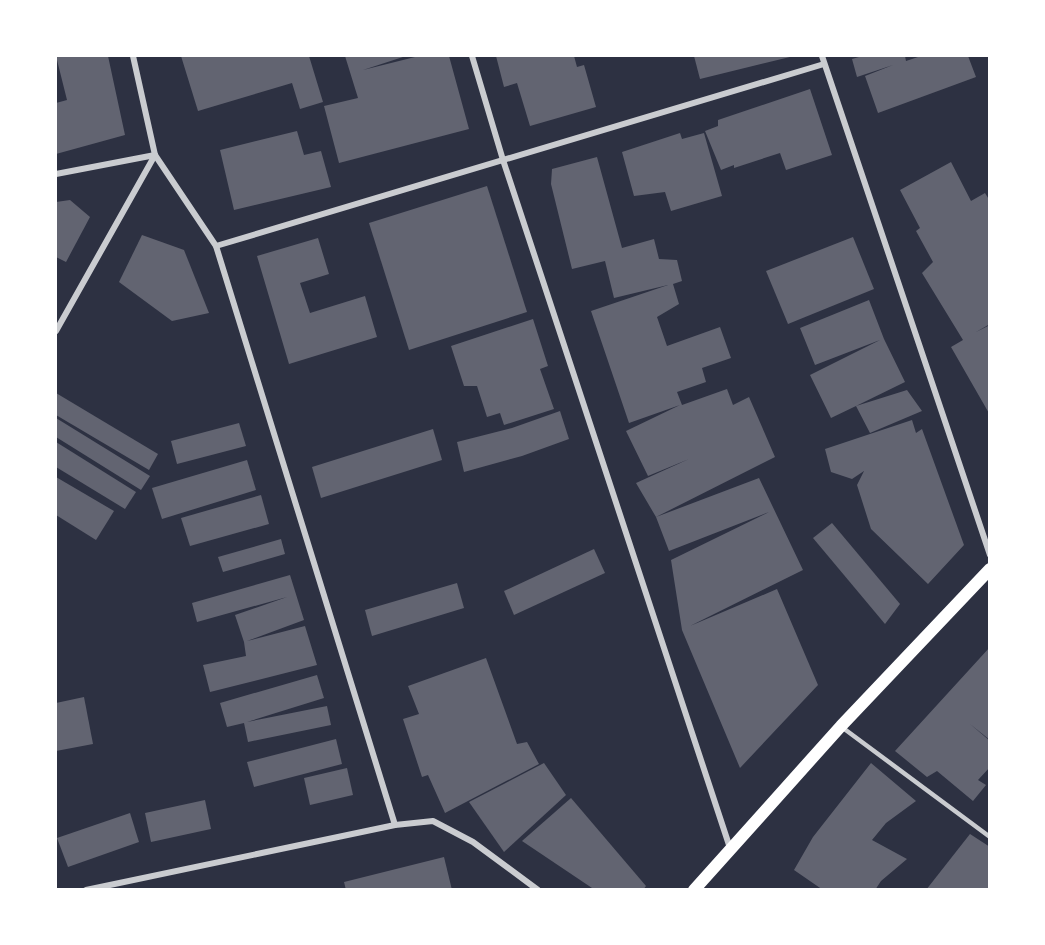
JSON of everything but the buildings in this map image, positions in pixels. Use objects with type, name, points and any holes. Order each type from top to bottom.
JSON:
[{"type":"main road","points":[[694,890],[841,726],[990,569]]},
{"type":"street","points":[[133,56],[155,154],[216,246],[395,825]]},
{"type":"street","points":[[472,56],[503,160],[730,849]]},
{"type":"street","points":[[822,56],[990,555]]},
{"type":"street","points":[[216,246],[824,64]]},
{"type":"street","points":[[56,174],[155,154]]},
{"type":"street","points":[[56,331],[155,154]]},
{"type":"street","points":[[86,890],[395,825],[433,821],[473,842],[538,890]]},
{"type":"lane","points":[[841,726],[990,837]]}]
